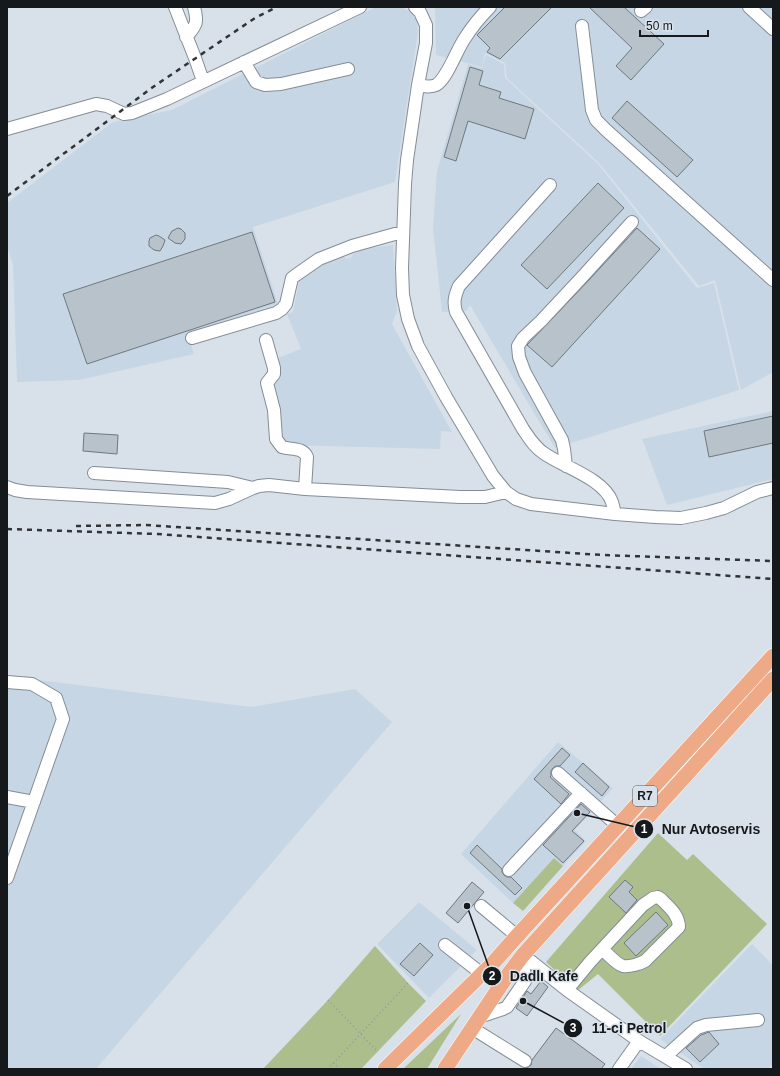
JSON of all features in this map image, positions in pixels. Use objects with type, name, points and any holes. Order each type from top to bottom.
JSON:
[{"type":"main road","name":"R7","points":[[385,1069],[494,962],[516,936],[773,656]]},
{"type":"main road","name":"R7","points":[[445,1069],[507,976],[523,955],[773,679]]},
{"type":"street","points":[[176,7],[203,82]]},
{"type":"street","points":[[186,37],[194,29],[196,22],[194,7]]},
{"type":"street","points":[[7,129],[96,104],[108,106],[124,114],[132,113],[167,99],[360,7]]},
{"type":"street","points":[[415,7],[420,12],[426,25],[426,43],[407,160],[402,232],[403,295],[408,319],[418,346],[446,397],[493,476],[506,492],[516,499],[531,504],[655,517],[681,518],[706,513],[724,508],[757,492],[773,488]]},
{"type":"street","points":[[418,85],[428,87],[435,86],[440,81],[465,36],[490,7]]},
{"type":"street","points":[[749,7],[773,28]]},
{"type":"street","points":[[582,26],[592,110],[596,120],[773,280]]},
{"type":"street","points":[[244,62],[256,82],[265,85],[281,84],[348,70]]},
{"type":"street","points":[[550,185],[459,286],[455,294],[454,305],[456,312],[523,429],[534,445],[545,454],[597,483],[612,500],[615,514]]},
{"type":"street","points":[[566,466],[562,440],[525,373],[519,357],[518,346],[523,338],[579,281],[632,222]]},
{"type":"street","points":[[192,338],[276,313],[286,304],[292,278],[319,259],[352,246],[402,232]]},
{"type":"street","points":[[266,340],[274,368],[274,374],[267,383],[274,410],[276,439],[282,447],[304,451],[306,454],[305,489]]},
{"type":"street","points":[[94,473],[228,482],[252,488]]},
{"type":"street","points":[[7,487],[27,492],[215,503],[229,499],[252,488],[269,485],[305,489],[460,498],[485,497],[506,492]]},
{"type":"street","points":[[7,682],[32,684],[56,698],[63,719],[7,878]]},
{"type":"street","points":[[558,773],[618,826]]},
{"type":"street","points":[[509,870],[581,793]]},
{"type":"street","points":[[7,797],[34,802]]},
{"type":"street","points":[[566,990],[590,962],[602,949],[643,905],[653,898],[658,897],[661,899],[677,916],[679,927],[645,962],[639,965],[623,966],[602,949]]},
{"type":"street","points":[[481,906],[516,936]]},
{"type":"street","points":[[445,945],[482,974]]},
{"type":"street","points":[[523,955],[566,990],[639,1041],[686,1069]]},
{"type":"street","points":[[666,1056],[697,1028],[706,1025],[758,1020]]},
{"type":"street","points":[[476,1023],[525,1061]]},
{"type":"street","points":[[619,1069],[639,1041]]},
{"type":"path","points":[[328,1069],[408,983]]},
{"type":"path","points":[[328,1000],[378,1052]]},
{"type":"path","points":[[333,1063],[340,1069]]},
{"type":"shaded area","points":[[401,7],[414,14],[417,19],[418,32],[395,182],[253,227],[278,304],[188,334],[194,354],[79,380],[17,382],[13,265],[7,246],[7,203],[113,122],[172,110],[374,8]]},
{"type":"shaded area","points":[[435,7],[773,7],[773,372],[741,390],[715,280],[699,286],[599,163],[507,78],[505,63],[485,53],[482,67],[436,55]]},
{"type":"shaded area","points":[[486,55],[504,64],[505,78],[598,164],[697,288],[714,283],[739,390],[555,448],[470,305],[466,311],[442,312],[433,228],[437,171],[468,64],[482,68]]},
{"type":"shaded area","points":[[393,245],[397,311],[392,324],[452,432],[441,431],[440,449],[286,445],[279,433],[273,385],[275,359],[301,349],[287,314],[293,312],[300,277],[334,258],[344,256],[346,259],[352,257],[353,253],[361,249]]},
{"type":"shaded area","points":[[773,411],[773,479],[667,505],[642,439]]},
{"type":"shaded area","points":[[7,676],[251,707],[355,689],[392,722],[96,1069],[7,1069]]},
{"type":"shaded area","points":[[558,742],[613,788],[575,830],[586,841],[563,866],[554,858],[513,903],[461,854]]},
{"type":"shaded area","points":[[419,902],[477,950],[429,998],[377,944]]},
{"type":"shaded area","points":[[752,944],[773,965],[773,1064],[768,1069],[704,1069],[660,1039]]},
{"type":"shaded area","points":[[641,1056],[661,1069],[631,1069]]},
{"type":"green space","points":[[658,833],[687,860],[693,854],[767,924],[660,1036],[598,974],[577,991],[546,962]]},
{"type":"green space","points":[[554,858],[563,866],[523,911],[513,903]]},
{"type":"green space","points":[[375,946],[426,1001],[361,1069],[263,1069],[328,1000]]},
{"type":"green space","points":[[461,1014],[427,1069],[403,1069]]},
{"type":"building","points":[[505,7],[552,7],[500,59],[487,52],[490,48],[477,35]]},
{"type":"building","points":[[589,7],[624,7],[664,44],[631,80],[616,66],[632,48]]},
{"type":"building","points":[[470,67],[483,71],[479,85],[501,92],[499,98],[534,109],[525,139],[468,121],[456,161],[444,157]]},
{"type":"building","points":[[627,101],[693,160],[677,177],[612,118]]},
{"type":"building","points":[[598,183],[624,208],[547,289],[521,265]]},
{"type":"building","points":[[178,228],[185,233],[185,239],[181,244],[175,243],[168,238],[172,231]]},
{"type":"building","points":[[637,228],[660,249],[552,367],[527,345]]},
{"type":"building","points":[[252,232],[275,302],[87,364],[63,294]]},
{"type":"building","points":[[156,235],[165,240],[160,251],[154,250],[149,246],[150,238]]},
{"type":"building","points":[[773,416],[773,443],[709,457],[704,431]]},
{"type":"building","points":[[84,433],[118,435],[117,454],[83,451]]},
{"type":"building","points":[[562,748],[570,755],[560,766],[553,768],[550,777],[569,794],[561,804],[534,779]]},
{"type":"building","points":[[583,763],[609,787],[602,796],[575,772]]},
{"type":"building","points":[[581,804],[590,812],[572,831],[584,841],[563,863],[543,845]]},
{"type":"building","points":[[477,845],[502,869],[504,875],[511,877],[522,888],[515,895],[470,853]]},
{"type":"building","points":[[625,880],[633,887],[629,892],[637,900],[626,913],[609,897]]},
{"type":"building","points":[[472,882],[484,892],[458,923],[446,913]]},
{"type":"building","points":[[656,912],[668,925],[636,956],[624,943]]},
{"type":"building","points":[[420,943],[433,955],[414,976],[400,964]]},
{"type":"building","points":[[541,981],[548,987],[527,1016],[516,1008],[527,991],[531,994]]},
{"type":"building","points":[[556,1028],[605,1064],[601,1069],[525,1069],[531,1065],[532,1060]]},
{"type":"building","points":[[709,1032],[719,1044],[700,1062],[686,1048],[701,1035]]},
{"type":"railway","points":[[7,196],[153,87],[255,18],[277,7]]},
{"type":"railway","points":[[76,526],[146,525],[602,555],[773,561]]},
{"type":"railway","points":[[7,529],[158,534],[773,579]]},
{"type":"place","name":"Nur Avtoservis","points":[[577,813]]},
{"type":"place","name":"Dadlı Kafe","points":[[467,906]]},
{"type":"place","name":"11-ci Petrol","points":[[523,1001]]}]
